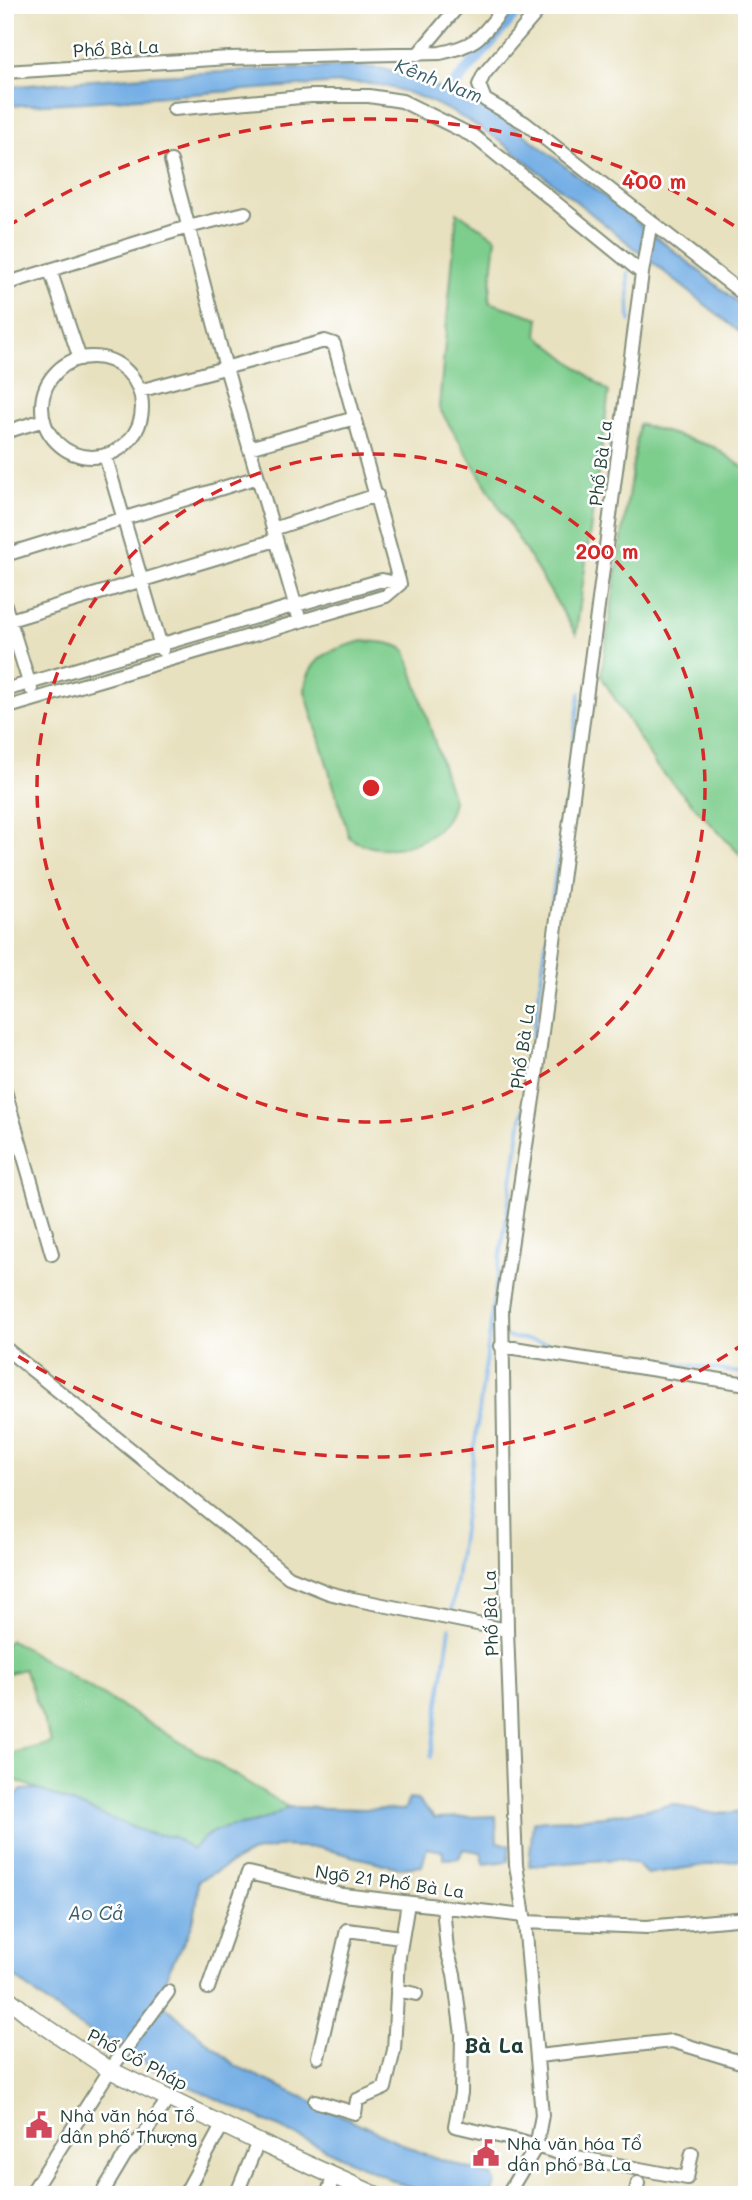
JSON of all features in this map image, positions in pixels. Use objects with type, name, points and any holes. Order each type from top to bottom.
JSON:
[{"type":"main road","name":"Phố Cổ Pháp","points":[[5,1996],[110,2070],[258,2142],[334,2175],[356,2190],[376,2195]]},
{"type":"street","points":[[418,54],[459,5]]},
{"type":"street","name":"Phố Bà La","points":[[5,72],[229,58],[440,53],[463,48],[480,37],[506,5]]},
{"type":"street","points":[[543,5],[484,74],[479,85],[485,100],[525,123],[747,297]]},
{"type":"street","points":[[174,109],[311,96],[369,96],[402,101],[475,137],[642,273]]},
{"type":"street","points":[[171,161],[226,368],[300,621]]},
{"type":"street","points":[[5,284],[245,212]]},
{"type":"street","name":"Phố Bà La","points":[[507,2195],[536,2147],[542,2115],[525,1919],[516,1865],[507,1630],[502,1308],[651,222]]},
{"type":"street","points":[[50,270],[80,359]]},
{"type":"street","points":[[139,391],[325,341],[334,344],[400,584]]},
{"type":"street","points":[[100,358],[114,362],[130,376],[139,391],[142,408],[134,435],[124,446],[105,455],[84,456],[70,452],[58,444],[44,420],[44,392],[50,379],[60,369],[80,359],[100,358]]},
{"type":"street","points":[[249,448],[355,418]]},
{"type":"street","points":[[5,432],[44,420]]},
{"type":"street","points":[[105,455],[165,661]]},
{"type":"street","points":[[5,555],[258,477]]},
{"type":"street","points":[[33,699],[7,610],[142,581],[274,535],[377,495]]},
{"type":"street","points":[[5,690],[382,580],[400,584]]},
{"type":"street","points":[[5,708],[386,596],[400,584]]},
{"type":"street","points":[[5,1091],[52,1254]]},
{"type":"street","points":[[501,1346],[747,1384]]},
{"type":"street","points":[[5,1348],[289,1577],[353,1600],[507,1630]]},
{"type":"street","name":"Ngõ 21 Phố Bà La","points":[[208,1988],[248,1873],[342,1895],[525,1919],[647,1927],[747,1918]]},
{"type":"street","points":[[315,2101],[355,2113],[357,2100],[385,2088],[394,2050],[401,1937],[408,1903]]},
{"type":"street","points":[[443,1907],[447,1950],[454,1974],[462,2035],[461,2093],[455,2126],[566,2155],[687,2178],[692,2153]]},
{"type":"street","points":[[318,2057],[347,1930],[401,1937]]},
{"type":"street","points":[[397,1990],[416,1994]]},
{"type":"street","points":[[30,2195],[110,2070],[167,1992]]},
{"type":"street","points":[[538,2056],[672,2041],[747,2064]]},
{"type":"street","points":[[101,2195],[125,2155],[142,2137],[169,2098]]},
{"type":"street","points":[[186,2192],[223,2124]]},
{"type":"street","points":[[236,2195],[258,2142]]},
{"type":"street","points":[[327,2195],[334,2175]]},
{"type":"green space","points":[[457,212],[496,238],[489,302],[539,318],[537,335],[609,392],[576,634],[439,408]]},
{"type":"green space","points":[[639,424],[714,447],[747,470],[747,862],[656,766],[601,676]]},
{"type":"green space","points":[[363,641],[392,644],[406,651],[453,800],[448,815],[439,828],[427,838],[395,848],[378,848],[349,837],[305,691],[311,669],[317,661],[342,647]]},
{"type":"green space","points":[[11,1640],[288,1807],[262,1820],[212,1832],[192,1850],[174,1837],[147,1833],[5,1776],[5,1755],[52,1743],[24,1669],[5,1674],[5,1644]]},
{"type":"water","name":"Kênh Nam","points":[[358,66],[384,69],[469,99],[511,124],[747,310],[747,338],[503,143],[437,104],[401,91],[364,83],[349,83],[5,106],[5,87],[157,75]]},
{"type":"water","name":"Ao Cả","points":[[37,1789],[147,1833],[174,1837],[192,1850],[213,1832],[262,1820],[288,1807],[404,1810],[409,1799],[417,1800],[435,1818],[496,1816],[497,1842],[510,1845],[508,1861],[484,1864],[481,1852],[463,1849],[459,1858],[443,1859],[443,1851],[427,1848],[422,1866],[400,1868],[320,1848],[281,1846],[250,1853],[198,1881],[194,1919],[164,1985],[166,2007],[236,2066],[422,2153],[492,2176],[496,2183],[491,2195],[425,2195],[154,2070],[116,2040],[102,2041],[47,2003],[5,1969],[5,1821],[14,1796],[22,1790]]},
{"type":"water","points":[[674,1804],[710,1813],[747,1810],[747,1859],[647,1874],[636,1864],[617,1859],[529,1866],[533,1822],[610,1815]]},
{"type":"waterway","points":[[443,99],[522,5]]},
{"type":"waterway","points":[[628,272],[630,321]]},
{"type":"waterway","points":[[567,788],[580,693]]},
{"type":"waterway","points":[[498,1332],[490,1330],[492,1310],[565,805]]},
{"type":"waterway","points":[[452,1610],[490,1331]]},
{"type":"waterway","points":[[507,1337],[747,1374]]},
{"type":"waterway","points":[[431,1757],[450,1628]]},
{"type":"place","name":"Nhà văn hóa Tổ dân phố Thượng","points":[[39,2125]]},
{"type":"place","name":"Nhà văn hóa Tổ dân phố Bà La","points":[[486,2153]]},
{"type":"district","name":"Bà La","points":[[494,2044]]}]
